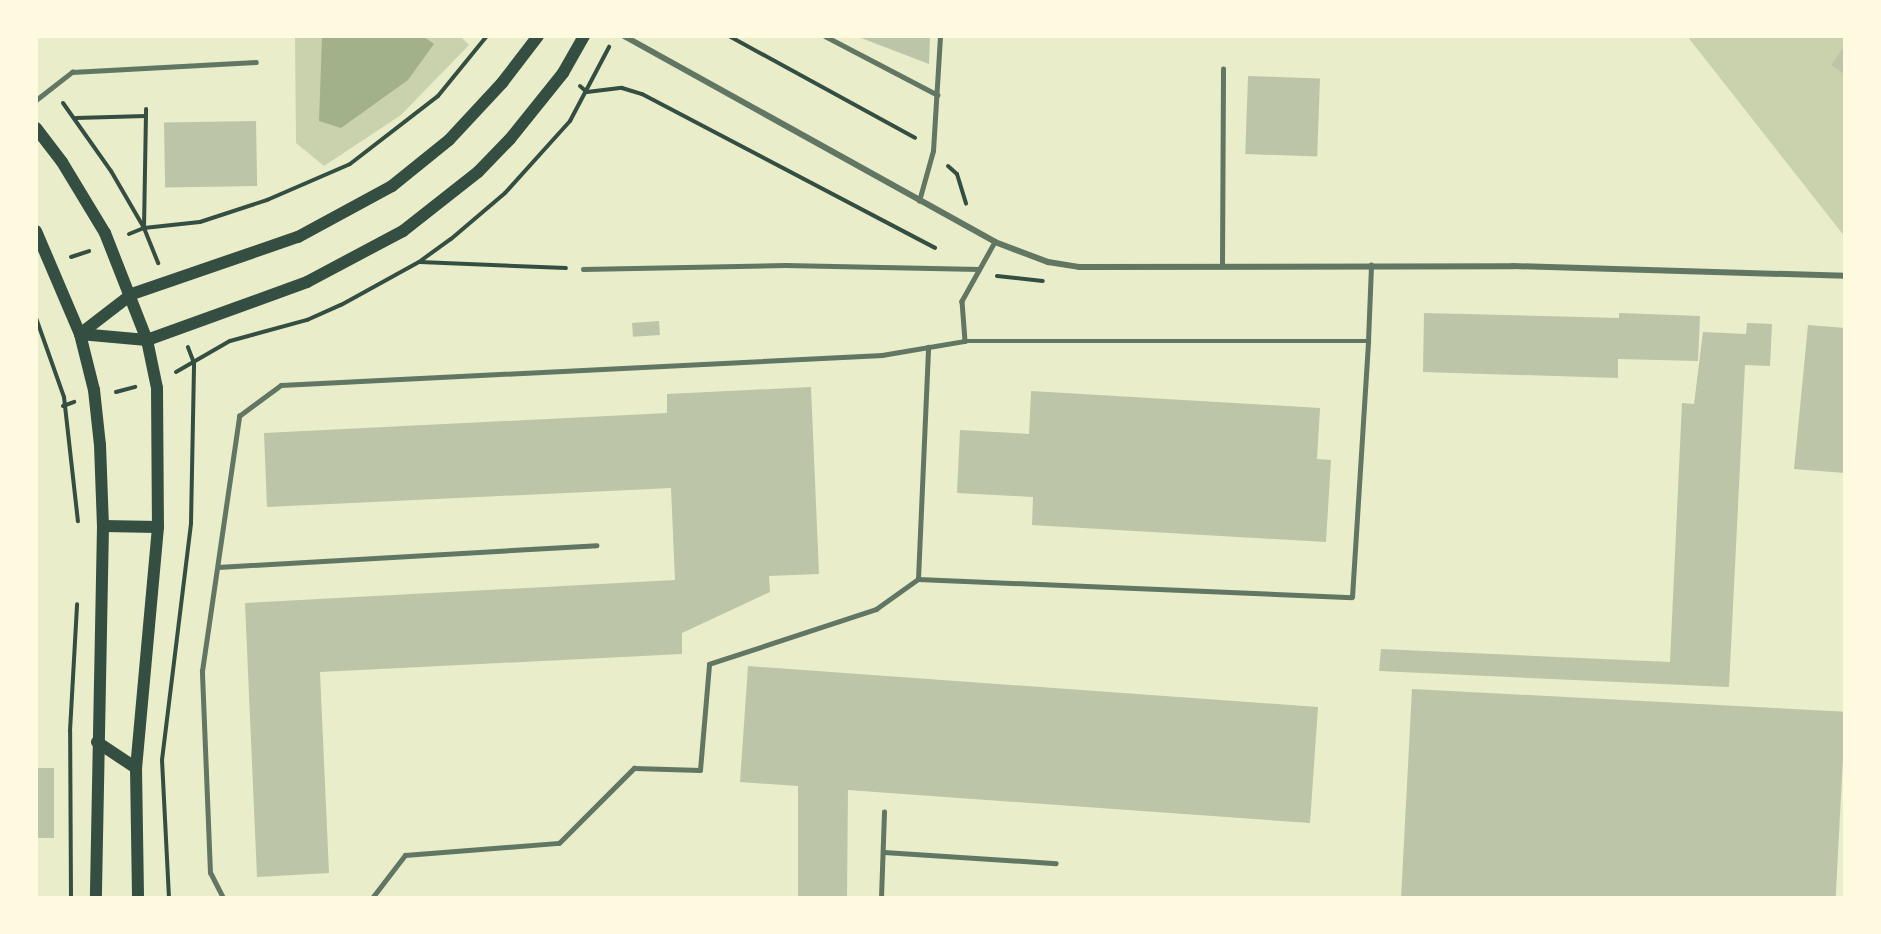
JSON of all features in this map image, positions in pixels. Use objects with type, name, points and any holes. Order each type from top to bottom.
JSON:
[{"type":"main road","points":[[80,334],[132,294],[298,237],[392,186],[449,140],[502,83],[538,36]]},
{"type":"main road","points":[[80,334],[147,340],[307,282],[403,231],[470,179],[510,139],[541,104],[584,36]]},
{"type":"main road","points":[[36,128],[63,162],[105,233],[132,294],[147,340],[157,388],[158,527],[136,768],[138,898]]},
{"type":"main road","points":[[36,231],[80,334],[94,390],[103,526],[97,742],[96,898]]},
{"type":"main road","points":[[103,526],[158,527]]},
{"type":"main road","points":[[97,742],[136,768]]},
{"type":"street","points":[[624,36],[995,242],[1048,262],[1079,267],[1371,266],[1759,271],[1845,276]]},
{"type":"lane","points":[[825,36],[938,95]]},
{"type":"lane","points":[[919,201],[933,151],[940,36]]},
{"type":"lane","points":[[36,100],[72,72],[256,62]]},
{"type":"lane","points":[[1222,265],[1223,69]]},
{"type":"lane","points":[[965,341],[962,300],[995,242]]},
{"type":"lane","points":[[583,269],[785,265],[979,269]]},
{"type":"lane","points":[[372,898],[405,855],[559,843],[634,768],[700,770],[709,664],[876,609],[918,579],[1352,597],[1371,266]]},
{"type":"lane","points":[[223,898],[210,873],[202,671],[239,416],[281,386],[882,355],[965,341],[1368,341]]},
{"type":"lane","points":[[918,579],[928,347]]},
{"type":"lane","points":[[218,567],[596,545]]},
{"type":"lane","points":[[881,898],[884,812]]},
{"type":"lane","points":[[884,852],[1056,863]]},
{"type":"path","points":[[127,236],[144,228],[200,222],[267,200],[350,164],[438,96],[487,36]]},
{"type":"path","points":[[729,36],[915,138],[933,151],[957,174],[964,192],[967,227]]},
{"type":"path","points":[[51,88],[75,118],[144,228],[154,253]]},
{"type":"path","points":[[587,92],[622,88],[642,94],[924,242]]},
{"type":"path","points":[[144,228],[146,109]]},
{"type":"path","points":[[75,118],[146,116]]},
{"type":"path","points":[[420,262],[583,269]]},
{"type":"path","points":[[36,318],[64,397],[63,406],[78,525]]},
{"type":"path","points":[[169,898],[162,760],[191,523],[194,363],[189,348]]},
{"type":"path","points":[[180,370],[194,363]]},
{"type":"path","points":[[63,406],[68,404]]},
{"type":"path","points":[[71,898],[70,731],[77,601]]},
{"type":"shaded area","points":[[295,36],[460,36],[469,45],[401,115],[324,166],[296,143]]},
{"type":"shaded area","points":[[423,36],[434,44],[408,80],[341,128],[319,121],[322,37]]},
{"type":"shaded area","points":[[1687,36],[1845,36],[1845,237]]},
{"type":"building","points":[[856,36],[930,36],[929,64]]},
{"type":"building","points":[[1845,45],[1845,75],[1831,65]]},
{"type":"building","points":[[1248,76],[1320,79],[1317,156],[1245,154]]},
{"type":"building","points":[[256,121],[257,186],[165,188],[164,123]]},
{"type":"building","points":[[1424,313],[1619,318],[1619,313],[1700,316],[1698,361],[1618,359],[1618,378],[1423,372]]},
{"type":"building","points":[[659,321],[660,335],[633,337],[632,323]]},
{"type":"building","points":[[1747,323],[1772,324],[1770,366],[1745,365],[1729,687],[1379,671],[1381,649],[1670,662],[1682,403],[1694,404],[1703,332],[1746,334]]},
{"type":"building","points":[[1808,325],[1845,328],[1845,473],[1794,469]]},
{"type":"building","points":[[811,387],[819,574],[769,576],[770,592],[682,633],[682,654],[320,672],[329,873],[257,877],[245,603],[675,580],[671,488],[267,507],[264,433],[667,413],[667,394]]},
{"type":"building","points":[[1031,391],[1320,408],[1317,459],[1331,460],[1326,542],[1032,525],[1033,497],[957,493],[960,430],[1029,434]]},
{"type":"building","points":[[748,666],[1318,707],[1310,823],[848,790],[847,898],[798,898],[798,786],[740,782]]},
{"type":"building","points":[[1412,689],[1845,712],[1836,898],[1401,898]]},
{"type":"building","points":[[36,768],[54,768],[54,838],[36,838]]}]
